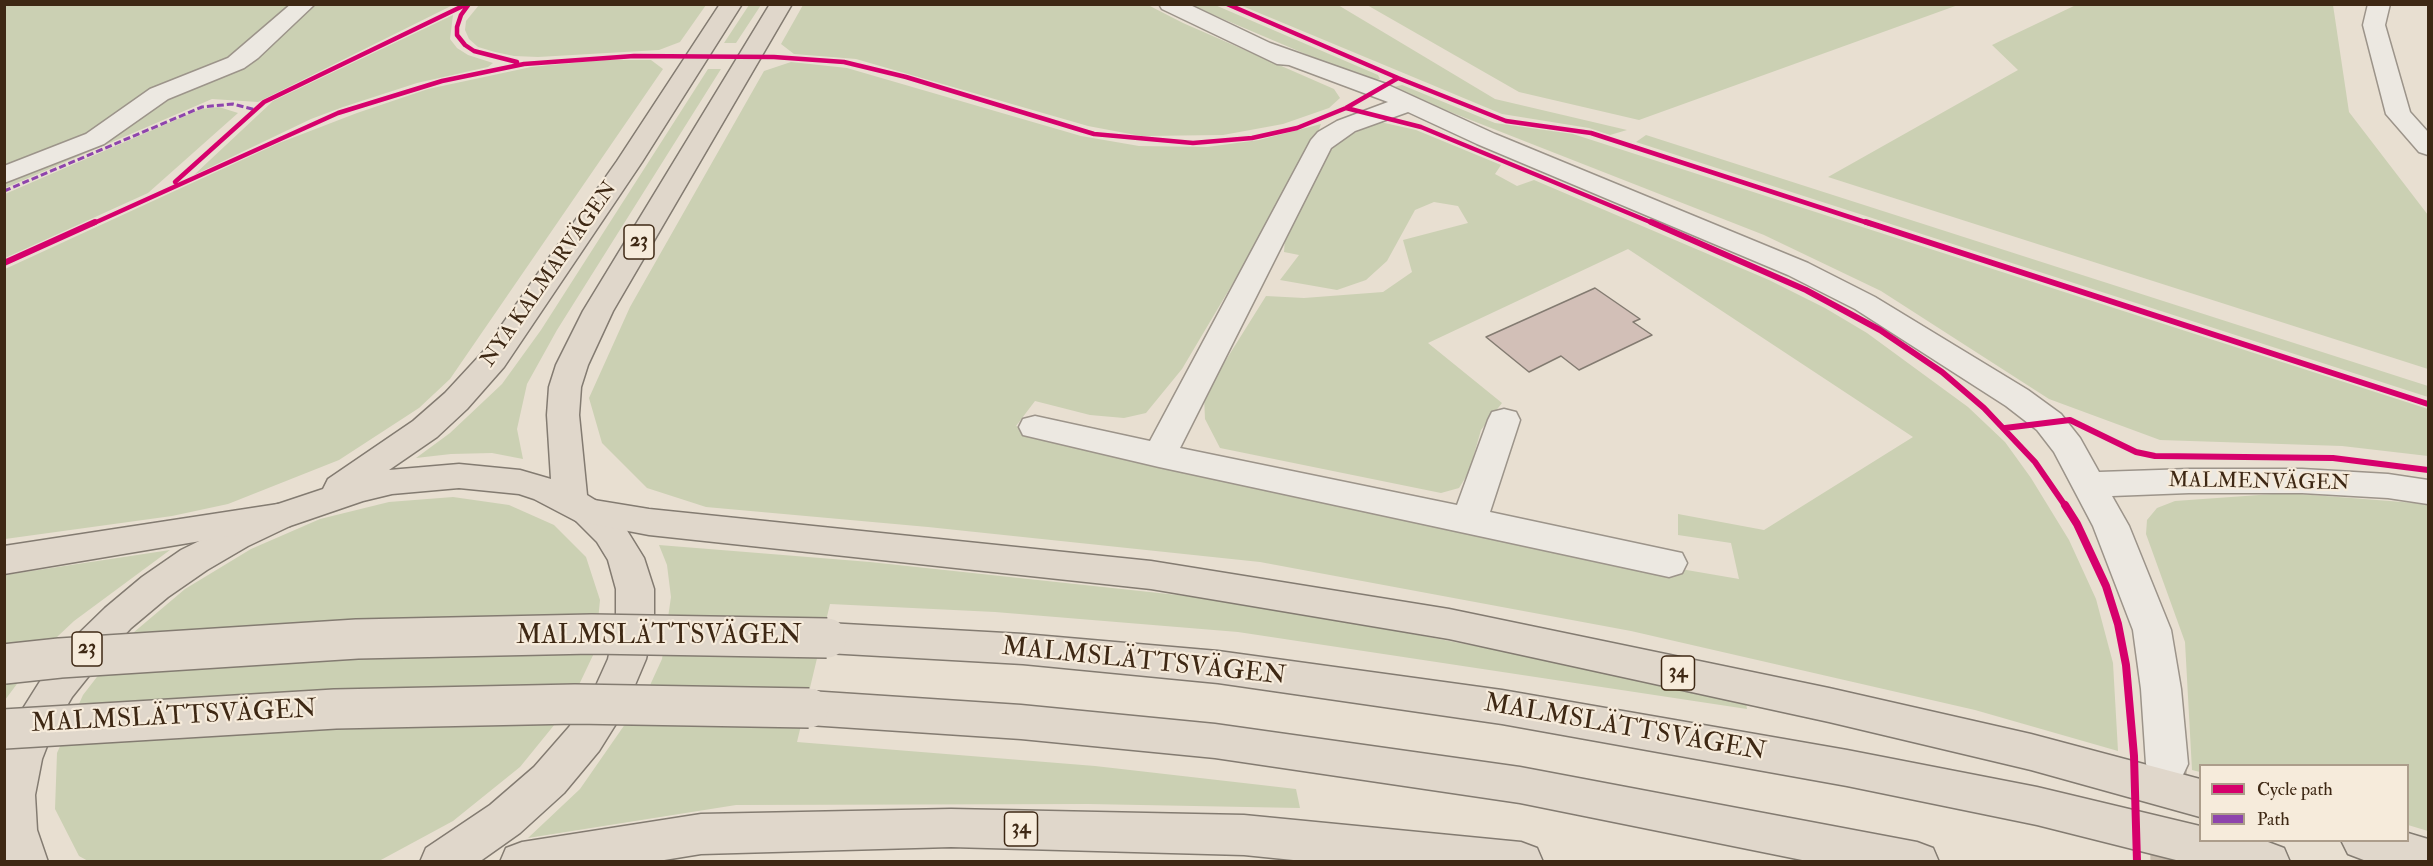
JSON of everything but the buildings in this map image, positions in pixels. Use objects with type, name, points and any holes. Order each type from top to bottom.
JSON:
[{"type":"main road","name":"NYA KALMARVÄGEN","points":[[321,501],[425,429],[456,401],[493,360],[629,162],[731,4]]},
{"type":"main road","name":"23","points":[[579,506],[563,415],[565,387],[572,365],[598,311],[781,4]]},
{"type":"main road","name":"NYA KALMARVÄGEN","points":[[26,861],[15,830],[14,795],[25,750],[36,722],[58,686],[94,642],[155,587],[194,560],[278,516],[321,501],[392,482],[459,477],[520,483],[546,490],[579,506],[610,533],[626,558],[635,589],[635,622],[627,659],[605,707],[584,739],[549,780],[505,819],[442,861]]},
{"type":"main road","name":"34","points":[[579,506],[649,522],[1151,575],[1449,624],[1829,705],[2031,752],[2199,798]]},
{"type":"main road","points":[[4,560],[278,516]]},
{"type":"main road","name":"MALMSLÄTTSVÄGEN","points":[[4,664],[60,658],[357,639],[592,634],[826,638],[1023,649],[1218,667],[1502,707],[1914,781],[2037,806],[2268,861]]},
{"type":"main road","name":"MALMSLÄTTSVÄGEN","points":[[4,729],[335,709],[576,704],[809,708],[1021,722],[1215,741],[1520,785],[1917,861]]},
{"type":"main road","name":"34","points":[[522,861],[701,834],[951,828],[1244,836],[1521,861]]},
{"type":"main road","points":[[2370,842],[2428,859]]},
{"type":"street","points":[[4,175],[95,139],[159,94],[236,63],[304,4]]},
{"type":"street","points":[[1170,4],[1342,87],[1401,106],[1798,269],[1865,303],[1926,342],[2088,485],[2111,526],[2152,630],[2162,689],[2167,764]]},
{"type":"street","points":[[2379,4],[2374,25],[2398,114],[2428,147]]},
{"type":"street","points":[[1159,455],[1320,145],[1327,137],[1346,126],[1401,106]]},
{"type":"street","points":[[1469,521],[1504,420]]},
{"type":"street","points":[[1035,427],[1669,564]]},
{"type":"street","name":"MALMENVÄGEN","points":[[2088,485],[2189,481],[2302,481],[2388,486],[2428,492]]},
{"type":"green space","points":[[2078,4],[2333,5],[2349,112],[2428,215],[2428,369],[1828,177],[2018,70],[1992,45]]},
{"type":"green space","points":[[4,5],[453,5],[258,102],[212,99],[5,188]]},
{"type":"green space","points":[[479,5],[706,5],[680,42],[659,50],[538,57],[514,56],[478,47],[469,39],[465,30],[466,21]]},
{"type":"green space","points":[[749,5],[761,5],[736,43],[724,43]]},
{"type":"green space","points":[[803,5],[1148,5],[1183,23],[1334,89],[1340,98],[1329,108],[1283,124],[1223,135],[1141,136],[1088,126],[856,59],[794,54],[781,44]]},
{"type":"green space","points":[[1190,5],[1215,5],[1378,75],[1380,79],[1369,81]]},
{"type":"green space","points":[[1240,5],[1338,5],[1495,99],[1627,130],[1610,135],[1589,128],[1502,114]]},
{"type":"green space","points":[[1367,5],[1958,5],[1639,120],[1519,92]]},
{"type":"green space","points":[[453,15],[450,39],[457,48],[468,55],[493,63],[488,67],[417,83],[343,107],[311,119],[194,175],[273,101]]},
{"type":"green space","points":[[603,60],[651,60],[663,69],[450,379],[419,408],[339,460],[228,504],[172,516],[5,539],[5,269],[279,143],[357,113],[428,89],[531,67]]},
{"type":"green space","points":[[791,62],[847,68],[1081,136],[1139,146],[1207,147],[1259,140],[1321,124],[1316,138],[1268,224],[1182,369],[1146,413],[1124,418],[1090,415],[1035,401],[1016,426],[1167,469],[1477,534],[1739,579],[1731,543],[1678,535],[1678,514],[1764,530],[1913,437],[1628,249],[1428,343],[1502,403],[1481,430],[1469,472],[1459,488],[1441,493],[1220,448],[1205,419],[1204,395],[1266,296],[1304,298],[1383,292],[1412,272],[1403,240],[1468,223],[1458,206],[1434,202],[1415,210],[1387,261],[1366,280],[1337,290],[1280,280],[1299,255],[1284,252],[1285,238],[1333,142],[1380,122],[1416,130],[1501,165],[1495,174],[1517,186],[1534,180],[1769,280],[1825,308],[1867,333],[1968,407],[2005,442],[2031,478],[2069,540],[2096,599],[2113,663],[2118,751],[1975,710],[1631,631],[1260,562],[928,527],[706,507],[647,488],[602,443],[589,398],[630,307],[764,71]]},
{"type":"green space","points":[[708,69],[721,69],[557,330],[527,384],[517,429],[523,459],[492,453],[416,458],[450,433],[502,384],[541,330]]},
{"type":"green space","points":[[1402,85],[1495,123],[1573,134],[2428,409],[2428,456],[2342,446],[2160,440],[2049,399],[1881,291],[1764,235],[1389,88]]},
{"type":"green space","points":[[219,107],[238,113],[148,193],[5,258],[5,194],[201,109]]},
{"type":"green space","points":[[1646,135],[2428,386],[2428,397],[1636,142]]},
{"type":"green space","points":[[2287,493],[2428,504],[2428,831],[2409,825],[2409,764],[2199,764],[2199,772],[2192,770],[2185,642],[2146,534],[2147,520],[2157,508],[2175,501]]},
{"type":"green space","points":[[453,497],[509,505],[554,525],[586,557],[600,600],[595,651],[568,708],[520,767],[453,821],[379,861],[88,861],[79,856],[55,809],[57,753],[83,695],[127,638],[185,589],[251,549],[320,519],[389,502]]},
{"type":"green space","points":[[659,545],[870,562],[1252,603],[1745,698],[1747,709],[1238,632],[995,612],[830,604],[797,742],[1095,766],[1296,789],[1300,808],[1088,804],[736,805],[528,838],[580,789],[646,694],[662,659],[671,597],[667,565]]},
{"type":"green space","points":[[170,550],[74,621],[40,653],[5,700],[5,575]]},
{"type":"tunnel","points":[[2167,764],[2170,862]]},
{"type":"marked path","points":[[4,191],[202,107],[233,104],[256,110]]},
{"type":"cycle path","points":[[175,182],[264,102],[467,4]]},
{"type":"cycle path","points":[[469,4],[461,15],[457,27],[457,35],[465,45],[474,51],[517,62]]},
{"type":"cycle path","points":[[1227,4],[1398,78]]},
{"type":"cycle path","points":[[4,263],[338,113],[442,81],[524,64],[634,56],[774,57],[844,62],[906,77],[1094,134],[1193,143],[1252,138],[1297,128],[1346,108],[1398,78],[1506,121],[1591,133],[2428,404]]},
{"type":"cycle path","points":[[1346,108],[1421,127],[1668,229],[1806,290],[1880,330],[1942,372],[1984,408],[2035,462],[2057,493],[2077,524],[2106,586],[2118,624],[2126,665],[2134,756],[2137,862]]},
{"type":"cycle path","points":[[2005,428],[2070,420],[2136,452],[2155,456],[2333,458],[2428,470]]}]
